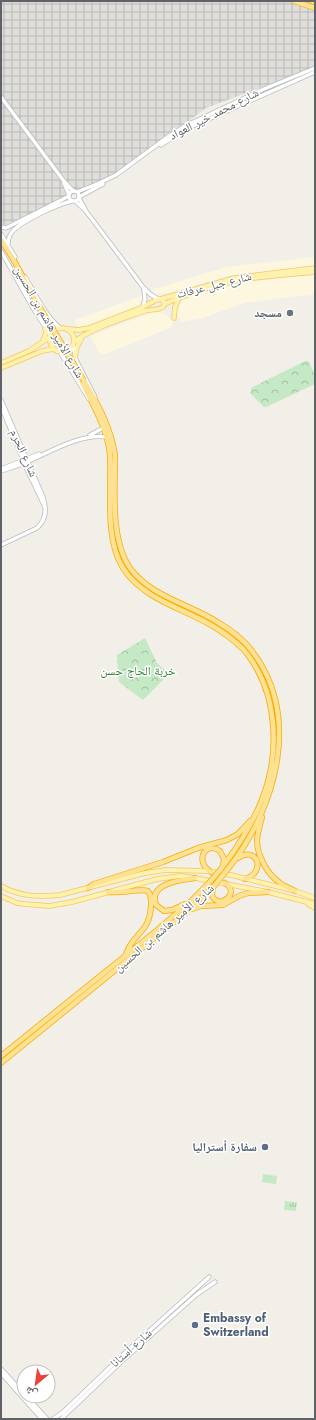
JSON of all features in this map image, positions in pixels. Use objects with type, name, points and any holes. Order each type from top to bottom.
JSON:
[{"type":"highway","points":[[294,1],[315,8]]},
{"type":"highway","name":"شارع الأمير هاشم بن الحسين","points":[[1,240],[12,257],[38,307]]},
{"type":"highway","name":"شارع الأمير هاشم بن الحسين","points":[[1,246],[83,382],[111,435],[115,455],[116,514],[120,547],[126,561],[137,576],[148,585],[218,623],[247,645],[264,669],[270,685],[276,705],[279,737],[272,789],[263,812],[246,845],[214,886],[188,910],[1,1063]]},
{"type":"highway","name":"شارع الأمير هاشم بن الحسين","points":[[1,1056],[190,902],[208,884],[222,868],[242,840],[256,814],[268,780],[274,737],[272,714],[268,696],[258,671],[247,654],[215,627],[152,595],[135,582],[123,568],[117,554],[112,535],[110,505],[110,455],[106,437],[95,404]]},
{"type":"highway","points":[[263,812],[257,840],[262,859],[279,883],[295,891]]},
{"type":"highway","points":[[88,888],[94,884],[163,862],[198,848],[227,840],[238,834],[256,814]]},
{"type":"highway","points":[[211,872],[204,866],[202,860],[202,856],[208,849],[213,848],[220,851],[224,859],[222,868]]},
{"type":"highway","points":[[235,861],[242,856],[249,854],[258,862],[256,872],[245,879]]},
{"type":"highway","points":[[190,902],[174,910],[166,911],[158,907],[154,899],[157,890],[162,886],[173,881],[195,878]]},
{"type":"highway","points":[[214,886],[212,894],[213,898],[216,901],[223,901],[228,898],[231,892],[230,887],[225,883]]},
{"type":"highway","points":[[108,892],[119,893],[144,890],[148,891],[150,894],[151,913],[149,921],[143,931],[131,944],[126,954]]},
{"type":"highway","points":[[188,910],[201,906],[223,905],[243,894],[268,892]]},
{"type":"main road","name":"شارع جبل عرفات","points":[[68,330],[89,328],[160,299],[235,278],[315,268]]},
{"type":"main road","name":"شارع جبل عرفات","points":[[74,342],[82,335],[146,311],[161,309],[164,304],[179,298],[236,281],[265,276],[315,272]]},
{"type":"main road","points":[[174,318],[175,307],[179,298]]},
{"type":"main road","name":"شارع جبل عرفات","points":[[160,299],[164,304]]},
{"type":"main road","points":[[41,344],[46,333],[44,326]]},
{"type":"main road","points":[[1,368],[53,349],[60,352],[70,350],[73,346],[74,337],[68,330],[60,328],[54,331],[50,343],[53,349]]},
{"type":"main road","points":[[76,358],[77,347],[82,335],[79,330]]},
{"type":"main road","points":[[1,363],[41,344],[51,337]]},
{"type":"main road","points":[[41,344],[45,346],[42,352]]},
{"type":"main road","points":[[1,886],[16,893],[36,897],[60,895],[160,870],[186,870],[211,872],[245,879],[295,891],[315,898]]},
{"type":"main road","points":[[1,896],[25,904],[49,906],[72,902],[167,877],[180,876],[225,883],[315,904]]},
{"type":"main road","points":[[305,902],[315,908]]},
{"type":"street","name":"شارع محمد خير العواد","points":[[75,191],[98,184],[117,174],[185,126],[264,89],[315,68]]},
{"type":"street","name":"شارع محمد خير العواد","points":[[73,201],[121,173],[181,131],[315,72]]},
{"type":"street","points":[[1,97],[63,180],[75,191],[85,210],[143,287],[150,294],[160,299]]},
{"type":"street","points":[[63,180],[70,199],[85,210]]},
{"type":"street","points":[[1,227],[6,228],[75,191]]},
{"type":"street","points":[[8,245],[11,234],[17,228],[41,213],[73,201]]},
{"type":"street","points":[[6,228],[6,232],[11,234]]},
{"type":"street","name":"شارع الأمير هاشم بن الحسين","points":[[1,234],[44,310],[60,328]]},
{"type":"street","name":"شارع الأمير هاشم بن الحسين","points":[[1,251],[51,337]]},
{"type":"street","points":[[143,287],[145,298],[143,307]]},
{"type":"street","points":[[44,326],[50,327],[53,321]]},
{"type":"street","name":"شارع الأمير هاشم بن الحسين","points":[[73,346],[76,358],[93,390],[95,404]]},
{"type":"street","name":"شارع الأمير هاشم بن الحسين","points":[[60,352],[84,393],[95,404]]},
{"type":"street","points":[[69,365],[70,358],[76,358]]},
{"type":"street","name":"شارع الحرم","points":[[1,400],[17,442]]},
{"type":"street","name":"شارع الحرم","points":[[1,406],[46,508],[45,517],[37,528],[1,545]]},
{"type":"street","points":[[1,470],[94,434],[103,428]]},
{"type":"street","points":[[25,461],[70,443],[95,436],[106,437]]},
{"type":"street","name":"شارع أستانا","points":[[53,1419],[62,1413],[209,1277]]},
{"type":"street","name":"شارع أستانا","points":[[61,1419],[196,1295],[215,1282]]},
{"type":"street","points":[[1,1369],[16,1385]]},
{"type":"street","points":[[1,1374],[42,1419]]},
{"type":"street","points":[[33,1404],[47,1419]]},
{"type":"shaded area","points":[[1,1],[309,1],[315,9],[315,67],[206,108],[117,175],[3,226],[1,224]]},
{"type":"shaded area","points":[[315,257],[315,266],[232,275],[165,294],[156,294],[151,290],[227,267]]},
{"type":"shaded area","points":[[315,275],[315,294],[244,303],[203,318],[182,322],[176,314],[183,298],[200,295],[235,283]]},
{"type":"shaded area","points":[[144,295],[138,308],[86,326],[78,327],[75,320]]},
{"type":"shaded area","points":[[157,311],[166,315],[173,321],[172,327],[103,355],[100,353],[90,336],[150,313]]},
{"type":"green space","points":[[305,361],[309,361],[315,376],[315,384],[266,407],[264,407],[250,393],[252,387]]},
{"type":"green space","name":"خربة الحاج حسن","points":[[145,638],[157,663],[169,674],[143,700],[119,682],[117,655]]},
{"type":"green space","points":[[263,1174],[277,1176],[276,1184],[262,1182]]},
{"type":"green space","points":[[285,1201],[297,1202],[296,1211],[284,1210]]},
{"type":"place","name":"مسجد","points":[[290,313]]},
{"type":"place","name":"سفارة أستراليا","points":[[265,1147]]},
{"type":"place","name":"Embassy of Switzerland","points":[[195,1325]]}]
